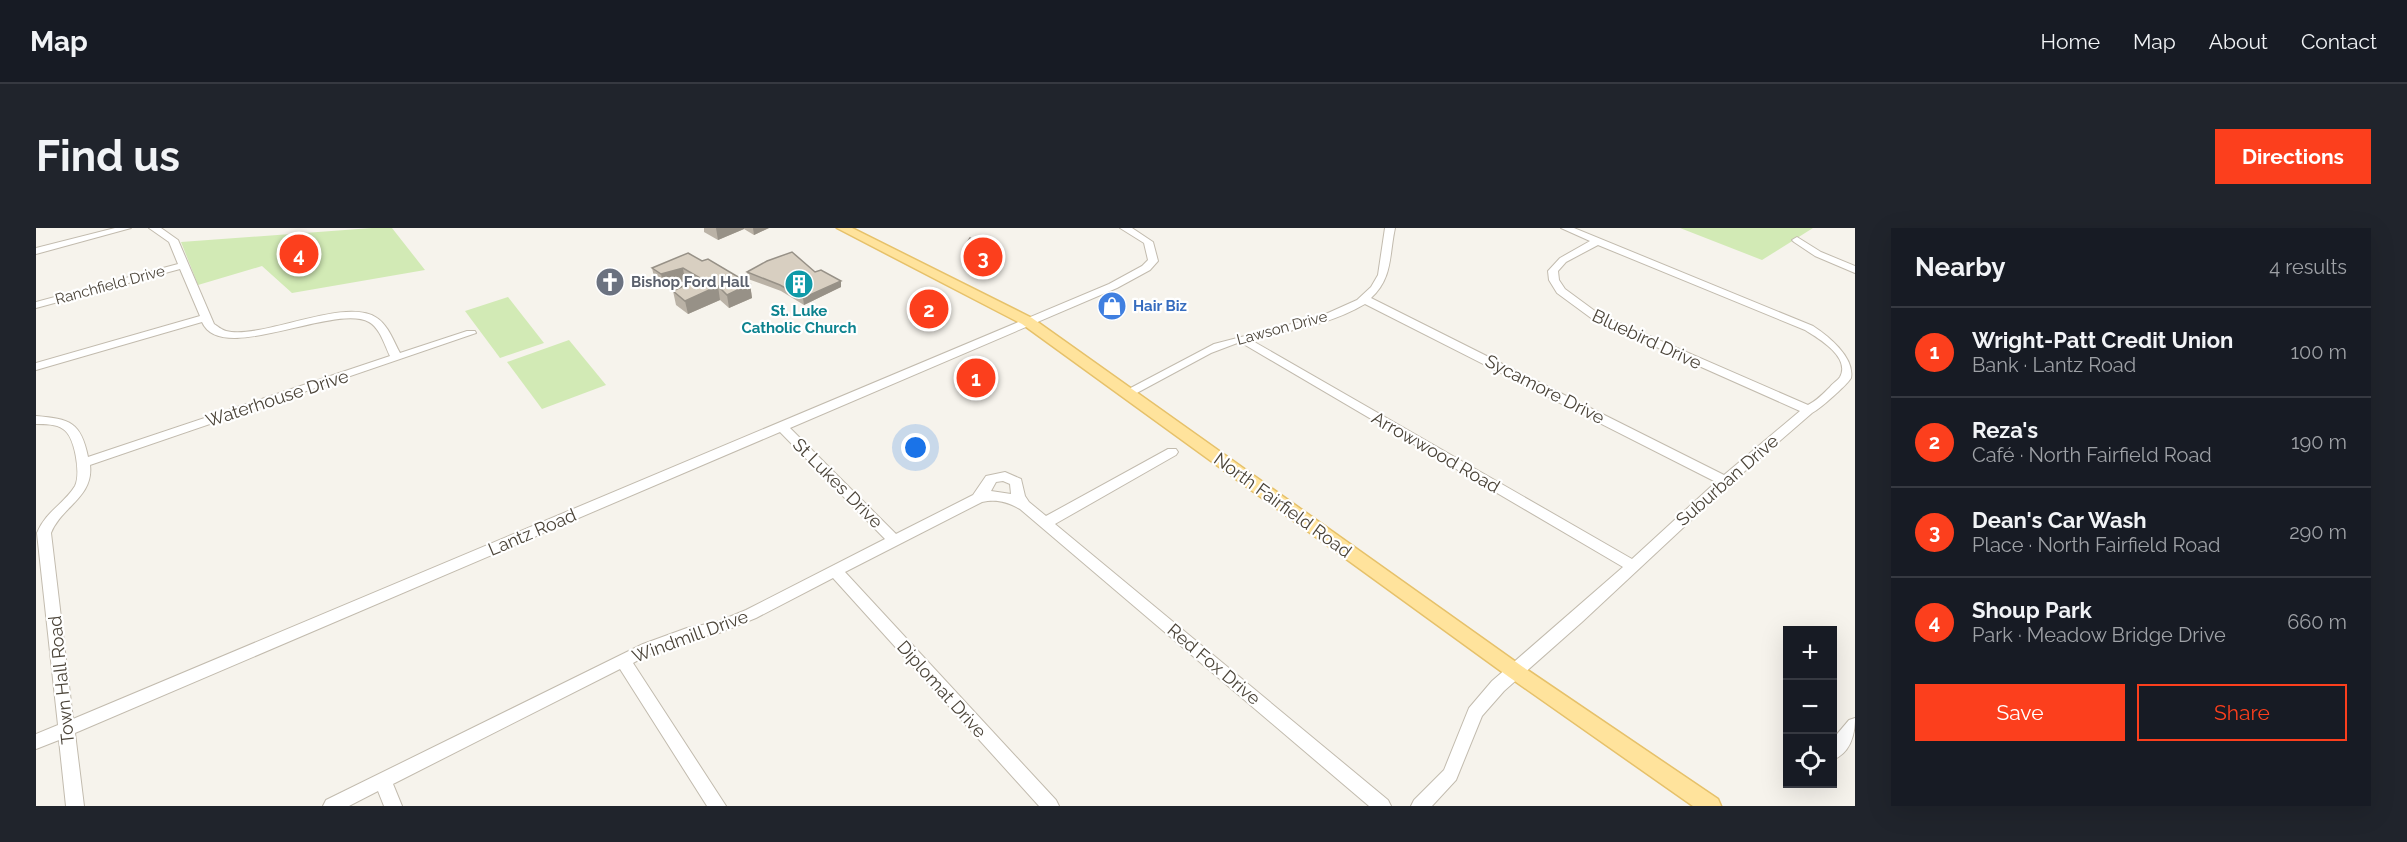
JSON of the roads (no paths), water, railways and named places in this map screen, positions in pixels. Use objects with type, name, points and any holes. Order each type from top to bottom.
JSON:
[{"type":"main road","name":"North Fairfield Road","points":[[845,228],[1027,321],[1516,672],[1710,806]]},
{"type":"street","points":[[36,251],[126,228]]},
{"type":"street","points":[[154,228],[172,240],[205,318],[214,330],[239,335],[345,316],[364,317],[377,323],[398,358]]},
{"type":"street","name":"Lantz Road","points":[[36,742],[1113,286],[1146,268],[1153,261],[1148,242],[1125,228]]},
{"type":"street","name":"Lawson Drive","points":[[1129,392],[1218,347],[1316,321],[1364,299],[1383,277],[1390,228]]},
{"type":"street","points":[[1566,228],[1597,241]]},
{"type":"street","points":[[1797,240],[1818,254],[1855,270]]},
{"type":"street","name":"Suburban Drive","points":[[1420,806],[1450,775],[1479,706],[1631,565],[1808,410],[1820,404],[1846,377],[1847,365],[1844,358],[1831,343],[1796,322],[1597,241]]},
{"type":"street","name":"Bluebird Drive","points":[[1597,241],[1563,260],[1553,271],[1555,284],[1568,297],[1605,320],[1808,410]]},
{"type":"street","name":"Ranchfield Drive","points":[[36,306],[184,265]]},
{"type":"street","name":"Sycamore Drive","points":[[1364,299],[1725,481]]},
{"type":"street","points":[[36,368],[205,318]]},
{"type":"street","name":"Waterhouse Drive","points":[[83,463],[471,333]]},
{"type":"street","name":"Arrowwood Road","points":[[1242,339],[1631,565]]},
{"type":"street","name":"Town Hall Road","points":[[36,420],[55,421],[71,427],[78,437],[85,476],[82,485],[51,517],[45,532],[43,590],[66,729],[75,806]]},
{"type":"street","name":"St Lukes Drive","points":[[781,426],[895,541]]},
{"type":"street","points":[[1045,523],[1172,452]]},
{"type":"street","name":"Windmill Drive","points":[[332,806],[623,660],[668,640],[739,620],[978,498],[1000,495],[1013,499],[1045,523]]},
{"type":"street","name":"Red Fox Drive","points":[[1045,523],[1382,806]]},
{"type":"street","name":"Diplomat Drive","points":[[835,571],[1050,806]]},
{"type":"street","points":[[623,660],[717,806]]},
{"type":"street","points":[[1837,748],[1855,725]]},
{"type":"street","points":[[383,780],[393,806]]},
{"type":"place","name":"Shoup Park","points":[[299,254]]},
{"type":"place","name":"Dean's Car Wash","points":[[983,257]]},
{"type":"place","name":"Bishop Ford Hall","points":[[610,282]]},
{"type":"place","name":"St. Luke Catholic Church","points":[[799,284]]},
{"type":"place","name":"Hair Biz","points":[[1112,306]]},
{"type":"place","name":"Reza's","points":[[929,309]]},
{"type":"place","name":"Wright-Patt Credit Union","points":[[976,378]]}]
